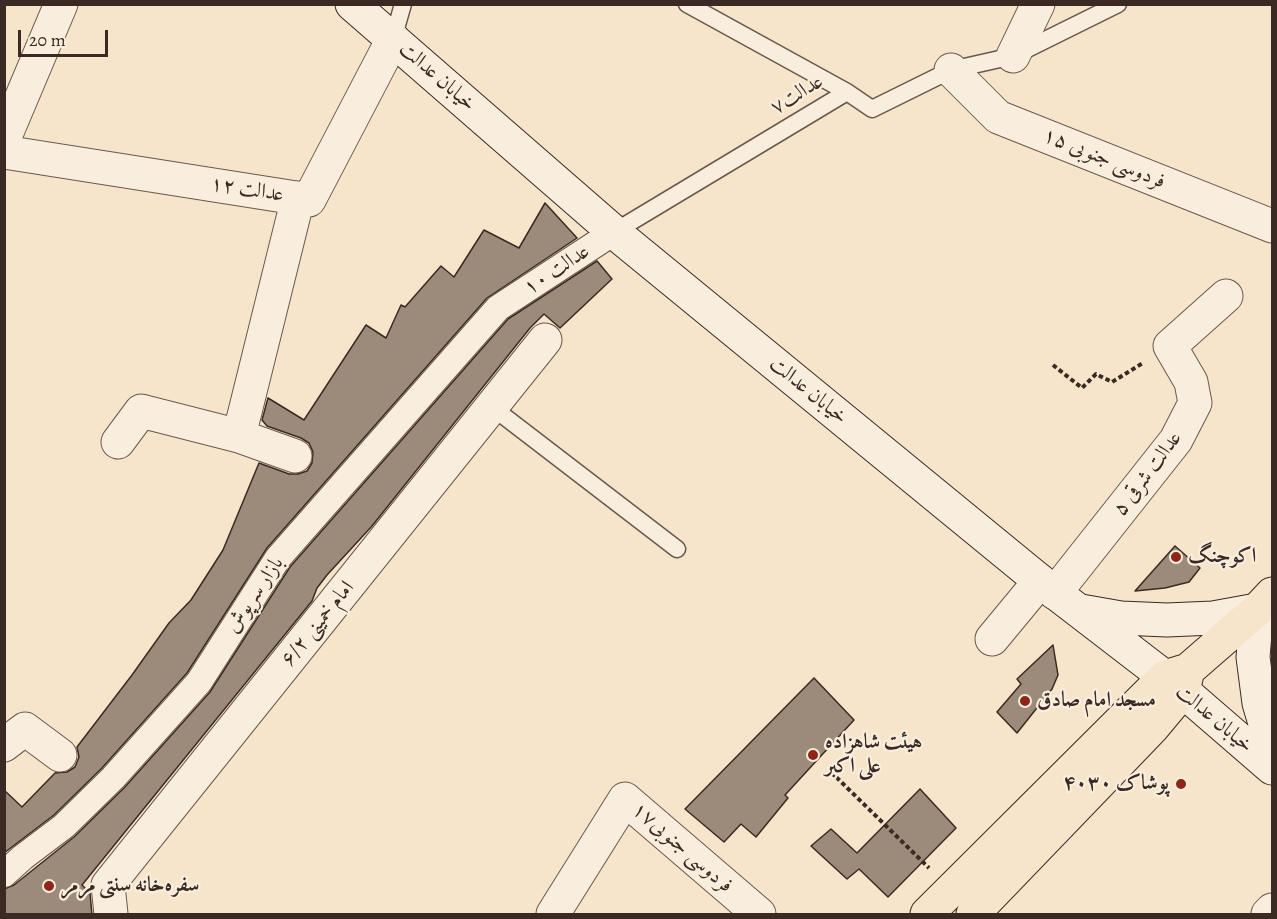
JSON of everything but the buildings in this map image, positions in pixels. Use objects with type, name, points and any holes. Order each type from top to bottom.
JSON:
[{"type":"main road","points":[[927,915],[1179,679],[1265,602]]},
{"type":"main road","points":[[983,911],[1153,727],[1179,679]]},
{"type":"street","points":[[4,139],[61,4]]},
{"type":"street","name":"خیابان عدالت","points":[[352,4],[615,232],[1057,595],[1179,679],[1272,768]]},
{"type":"street","points":[[1013,57],[1038,4]]},
{"type":"street","name":"عدالت ۱۲","points":[[4,152],[309,200],[393,39]]},
{"type":"street","name":"فردوسی جنوبی ۱۵","points":[[951,70],[998,117],[1272,226]]},
{"type":"street","points":[[239,436],[298,198]]},
{"type":"street","name":"عدالت ۱۰","points":[[498,308],[615,232]]},
{"type":"street","points":[[1170,346],[1226,296]]},
{"type":"street","name":"بازار سرپوش","points":[[4,874],[22,856],[64,826],[105,786],[199,682],[278,558],[498,308]]},
{"type":"street","name":"امام خمینی ۶/۲","points":[[111,915],[108,885],[545,340]]},
{"type":"street","name":"عدالت شرقی ۵","points":[[992,639],[1057,595],[1176,440],[1195,403],[1191,382],[1170,346]]},
{"type":"street","points":[[118,442],[141,411],[239,436],[295,456]]},
{"type":"street","points":[[1057,595],[1121,618],[1167,620],[1213,618],[1265,602],[1253,657],[1258,703],[1272,747]]},
{"type":"street","points":[[4,744],[25,729],[60,755]]},
{"type":"street","name":"فردوسی جنوبی۱۷","points":[[553,915],[625,799],[759,915]]},
{"type":"street","points":[[1268,914],[1272,910]]},
{"type":"lane","points":[[393,39],[403,4]]},
{"type":"lane","points":[[687,4],[847,92]]},
{"type":"lane","name":"عدالت۷","points":[[615,232],[847,92],[872,109],[951,70],[1013,57],[1118,4]]},
{"type":"lane","points":[[492,407],[677,549]]},
{"type":"path","points":[[1053,365],[1082,388],[1096,374],[1112,382],[1170,346]]},
{"type":"path","points":[[831,772],[932,870]]},
{"type":"place","name":"اکوچنگ","points":[[1176,557]]},
{"type":"place","name":"مسجد امام صادق","points":[[1025,701]]},
{"type":"place","name":"هیئت شاهزاده علی اکبر","points":[[813,755]]},
{"type":"place","name":"پوشاک ۴۰۳۰","points":[[1181,784]]},
{"type":"place","name":"سفره‌خانه سنتی مرمر","points":[[49,886]]}]
